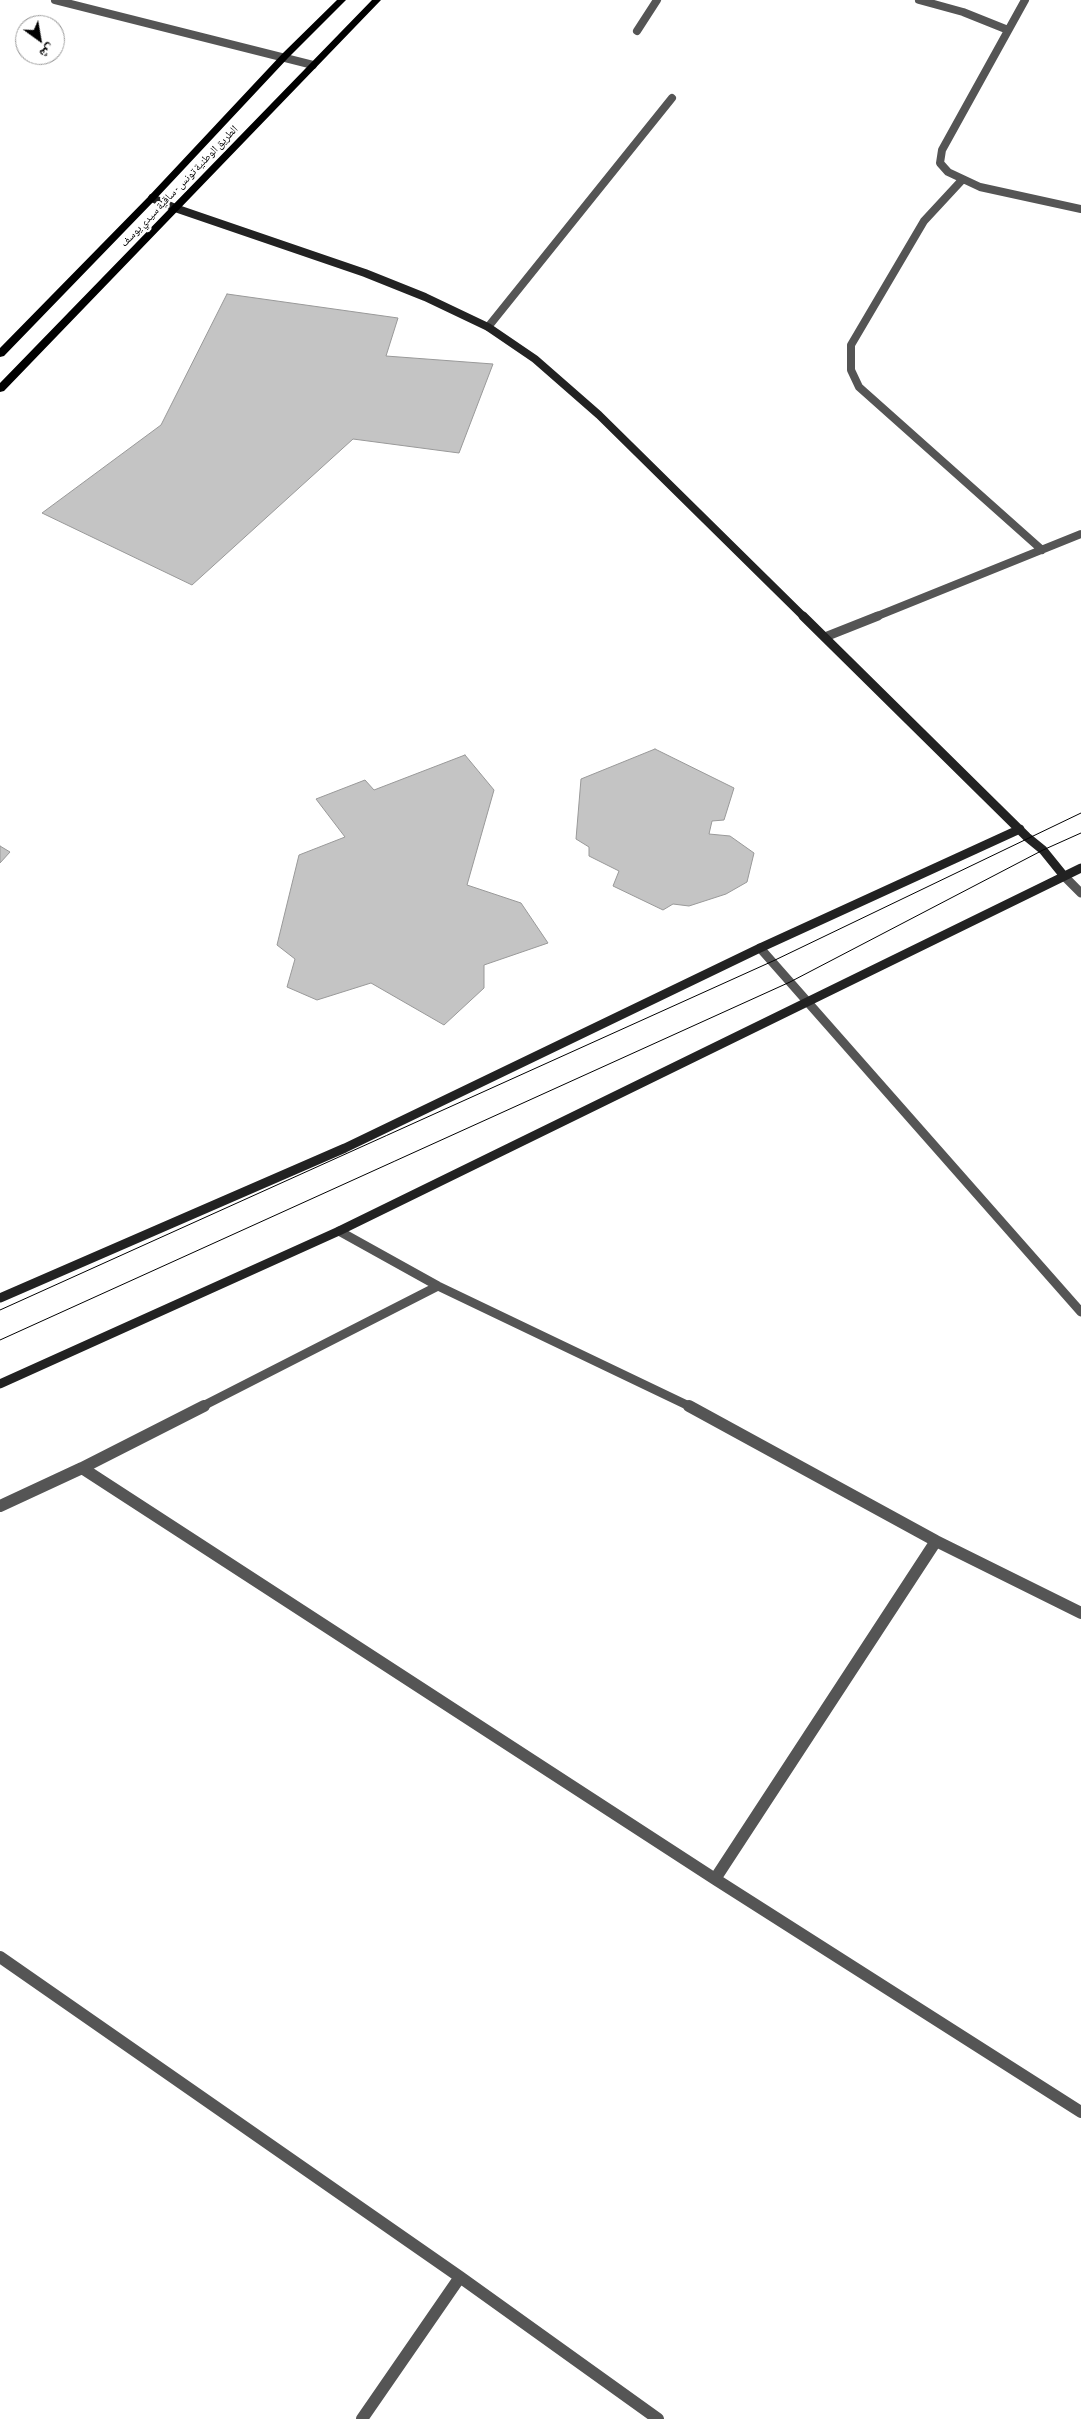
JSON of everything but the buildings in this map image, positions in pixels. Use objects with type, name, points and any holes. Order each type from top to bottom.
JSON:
[{"type":"highway","name":"الطريق الوطنية تونس - ساقية سيدي يوسف","points":[[0,354],[342,0]]},
{"type":"highway","name":"الطريق الوطنية تونس - ساقية سيدي يوسف","points":[[0,389],[377,0]]},
{"type":"main road","points":[[152,198],[175,208],[366,273],[425,297],[488,327],[535,359],[598,415],[1043,850],[1064,876]]},
{"type":"main road","points":[[0,1298],[344,1148],[760,948],[1020,829]]},
{"type":"main road","points":[[0,1384],[339,1230],[1081,868]]},
{"type":"street","points":[[55,0],[286,56],[313,65]]},
{"type":"street","points":[[637,31],[657,0]]},
{"type":"street","points":[[919,0],[963,12],[1008,30]]},
{"type":"street","points":[[1025,0],[942,150],[940,163],[948,172],[980,187],[1081,209]]},
{"type":"street","points":[[488,327],[672,98]]},
{"type":"street","points":[[962,180],[924,221],[851,345],[851,370],[859,387],[1042,550]]},
{"type":"street","points":[[824,636],[1081,534]]},
{"type":"street","points":[[1064,876],[1081,893]]},
{"type":"street","points":[[760,948],[1081,1312]]},
{"type":"street","points":[[339,1230],[438,1286],[678,1400],[936,1541],[1081,1613]]},
{"type":"street","points":[[0,1506],[82,1468],[438,1286]]},
{"type":"street","points":[[82,1468],[715,1879],[1081,2112]]},
{"type":"street","points":[[715,1879],[936,1541]]},
{"type":"street","points":[[0,1957],[460,2277],[658,2419]]},
{"type":"street","points":[[362,2419],[460,2277]]},
{"type":"tram line","points":[[0,1310],[773,961],[1081,813]]},
{"type":"tram line","points":[[0,1340],[790,982],[1043,850],[1081,833]]}]
